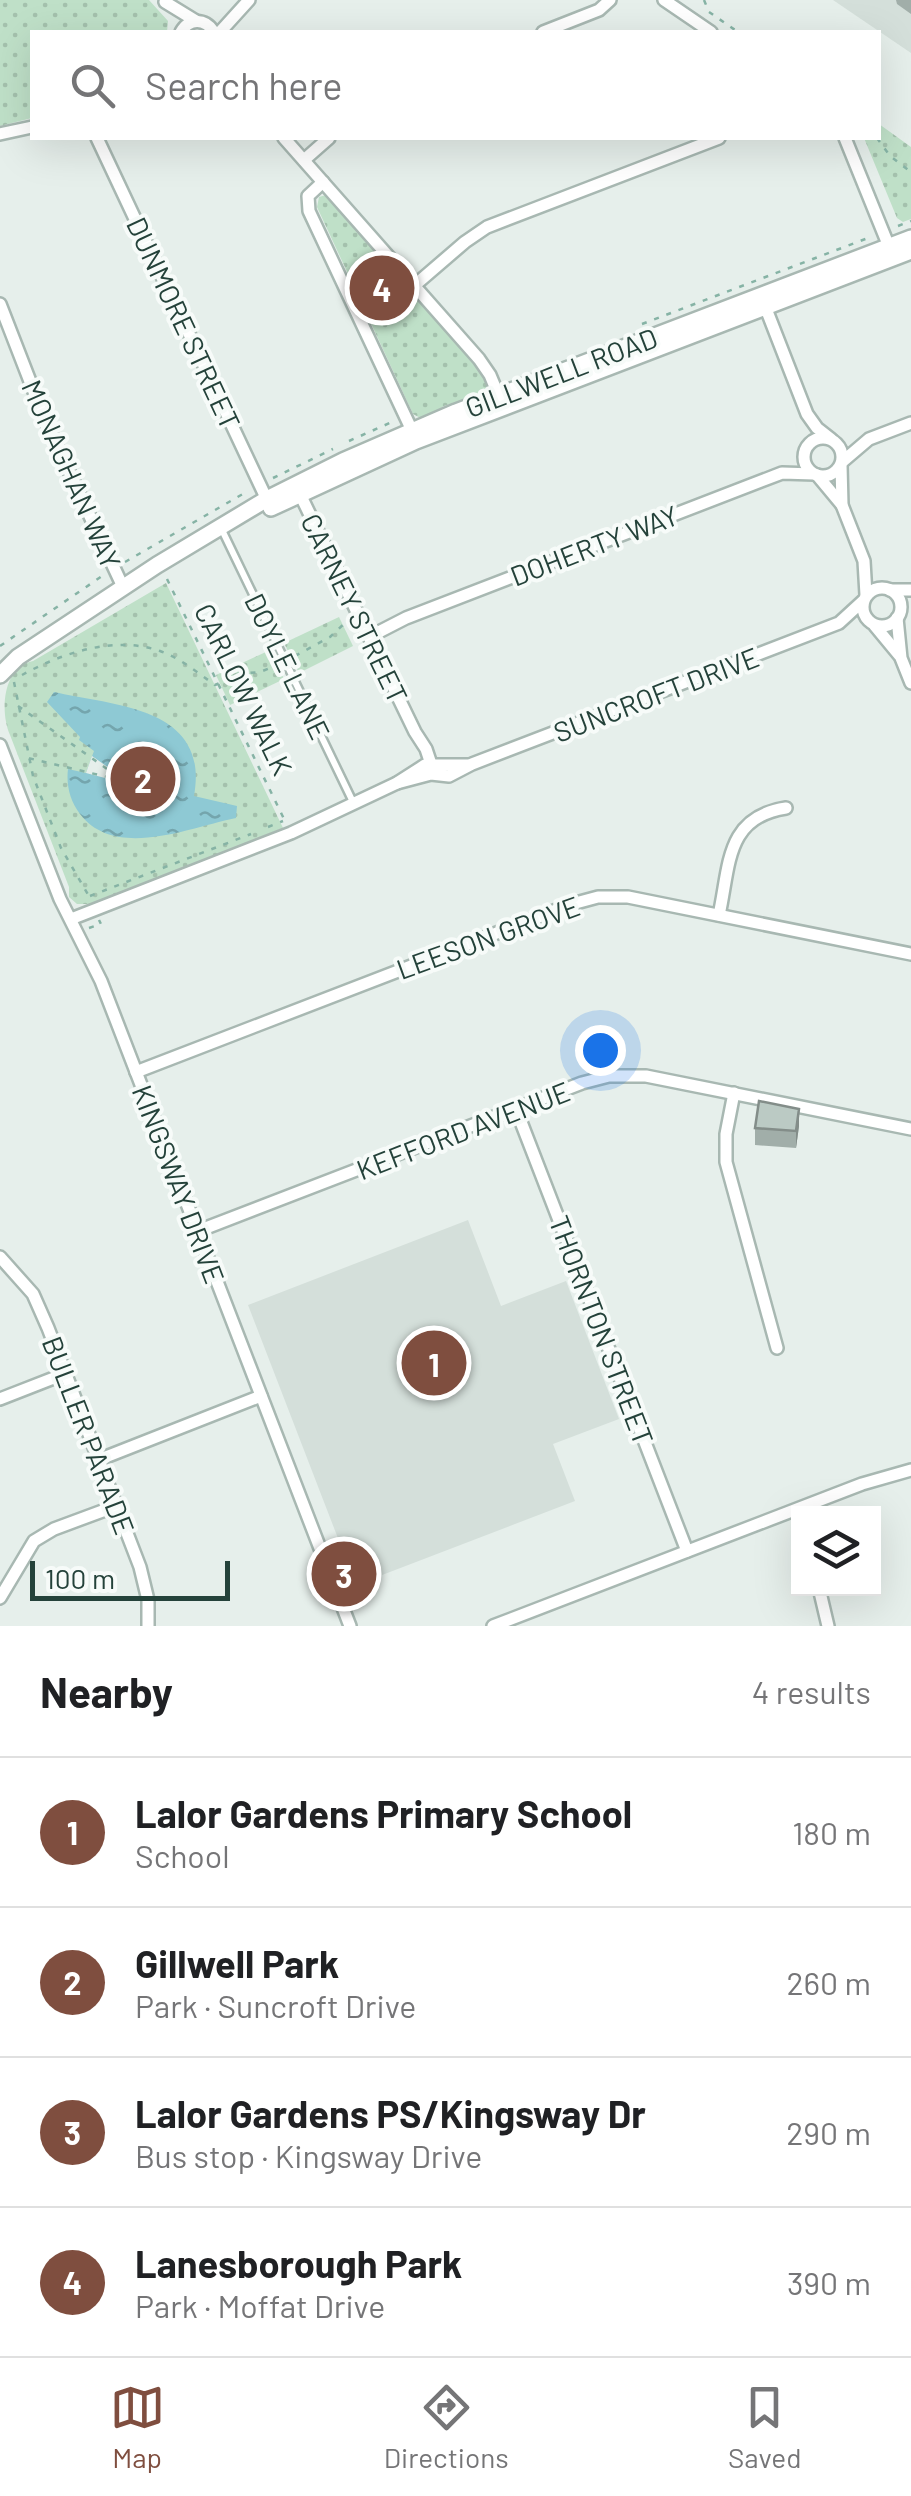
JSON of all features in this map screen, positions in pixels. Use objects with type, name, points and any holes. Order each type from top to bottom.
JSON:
[{"type":"street","points":[[219,30],[249,0]]},
{"type":"street","points":[[547,30],[598,10],[610,0]]},
{"type":"street","points":[[664,0],[708,30]]},
{"type":"street","points":[[164,1],[214,30]]},
{"type":"street","points":[[164,1],[179,30]]},
{"type":"street","points":[[182,30],[186,24],[236,10]]},
{"type":"street","points":[[0,134],[30,126]]},
{"type":"street","name":"DUNMORE STREET","points":[[98,140],[269,504]]},
{"type":"street","points":[[286,140],[487,370],[500,402]]},
{"type":"street","points":[[304,160],[328,140]]},
{"type":"street","points":[[415,286],[488,227],[714,140]]},
{"type":"street","points":[[846,140],[891,252]]},
{"type":"street","points":[[323,182],[308,196],[309,211],[414,436]]},
{"type":"street","name":"GILLWELL ROAD","points":[[0,675],[18,657],[157,565],[297,489],[414,436],[891,252],[911,238]]},
{"type":"street","name":"GILLWELL ROAD","points":[[891,252],[911,251]]},
{"type":"street","points":[[763,301],[807,414],[805,463],[842,504],[864,561],[901,603],[898,617],[902,658],[911,684]]},
{"type":"street","name":"MONAGHAN WAY","points":[[0,304],[45,420],[123,587]]},
{"type":"street","points":[[807,414],[842,449],[842,504]]},
{"type":"street","points":[[816,474],[828,476],[869,439],[911,423]]},
{"type":"street","points":[[806,447],[815,439],[869,439]]},
{"type":"street","name":"DOHERTY WAY","points":[[782,473],[806,447]]},
{"type":"street","name":"DOHERTY WAY","points":[[367,633],[782,473],[816,474]]},
{"type":"street","name":"CARNEY STREET","points":[[297,489],[429,767]]},
{"type":"street","points":[[864,561],[863,613],[902,658]]},
{"type":"street","points":[[864,598],[875,589],[911,590]]},
{"type":"street","name":"SUNCROFT DRIVE","points":[[839,623],[864,598]]},
{"type":"street","points":[[873,624],[888,626],[911,602]]},
{"type":"street","name":"SUNCROFT DRIVE","points":[[429,767],[472,764],[839,623],[873,624]]},
{"type":"street","name":"GILLWELL ROAD","points":[[0,662],[18,657]]},
{"type":"street","name":"KINGSWAY DRIVE","points":[[0,745],[52,879],[101,981],[350,1626]]},
{"type":"street","points":[[71,919],[291,833],[429,767]]},
{"type":"street","points":[[719,916],[740,832],[762,813],[786,808]]},
{"type":"street","name":"LEESON GROVE","points":[[136,1072],[585,900],[628,897],[911,954]]},
{"type":"street","name":"KEFFORD AVENUE","points":[[198,1232],[595,1079],[646,1076],[911,1129]]},
{"type":"street","points":[[734,1093],[726,1134],[726,1162],[777,1348]]},
{"type":"street","name":"THORNTON STREET","points":[[516,1109],[687,1551]]},
{"type":"street","name":"BULLER PARADE","points":[[0,1257],[33,1294],[145,1585],[148,1626]]},
{"type":"street","points":[[0,1399],[64,1374]]},
{"type":"street","points":[[98,1460],[261,1396]]},
{"type":"street","points":[[816,1506],[872,1480],[911,1470]]},
{"type":"street","points":[[0,1598],[34,1542],[54,1529],[116,1506]]},
{"type":"street","points":[[493,1626],[687,1551],[791,1517]]},
{"type":"street","points":[[821,1596],[828,1626]]},
{"type":"lane","name":"DOYLE LANE","points":[[222,528],[354,804]]},
{"type":"path","points":[[704,0],[709,12],[735,30]]},
{"type":"path","points":[[878,140],[911,172]]},
{"type":"path","name":"CARLOW WALK","points":[[157,565],[176,596],[291,833]]},
{"type":"path","points":[[78,932],[100,924],[61,848],[27,758],[13,680],[48,661],[100,647],[163,652],[215,685],[220,684]]},
{"type":"path","points":[[17,705],[110,771],[113,768],[120,780],[27,758]]},
{"type":"path","points":[[89,896],[285,820]]},
{"type":"shaded area","points":[[833,0],[911,0],[911,53]]},
{"type":"shaded area","points":[[468,1220],[501,1306],[566,1281],[619,1419],[553,1444],[575,1501],[356,1585],[248,1305]]},
{"type":"green space","points":[[0,0],[149,0],[168,21],[167,30],[30,30],[30,118],[0,126]]},
{"type":"green space","points":[[881,125],[911,147],[911,219],[903,222],[897,218],[865,140],[881,140]]},
{"type":"green space","points":[[326,195],[481,369],[487,381],[485,394],[444,406],[424,420],[413,414],[317,207],[319,197]]},
{"type":"green space","points":[[166,583],[283,828],[90,904],[77,904],[69,897],[69,887],[7,726],[9,681],[23,665]]},
{"type":"green space","points":[[339,617],[353,646],[299,673],[284,643]]},
{"type":"green space","points":[[270,650],[284,679],[230,705],[216,675]]},
{"type":"water","points":[[54,692],[130,708],[173,728],[188,744],[195,767],[194,796],[237,806],[236,818],[153,837],[112,835],[95,828],[74,804],[68,775],[68,769],[86,773],[94,751],[79,740],[47,702]]},
{"type":"pier","points":[[92,756],[109,768],[112,764],[119,769],[124,783],[86,773]]},
{"type":"building","points":[[759,1101],[799,1109],[796,1131],[755,1128]]},
{"type":"place","name":"Lanesborough Park","points":[[382,288]]},
{"type":"place","name":"Gillwell Park","points":[[143,779]]},
{"type":"place","name":"Lalor Gardens Primary School","points":[[434,1363]]},
{"type":"place","name":"Lalor Gardens PS/Kingsway Dr","points":[[344,1574]]}]
